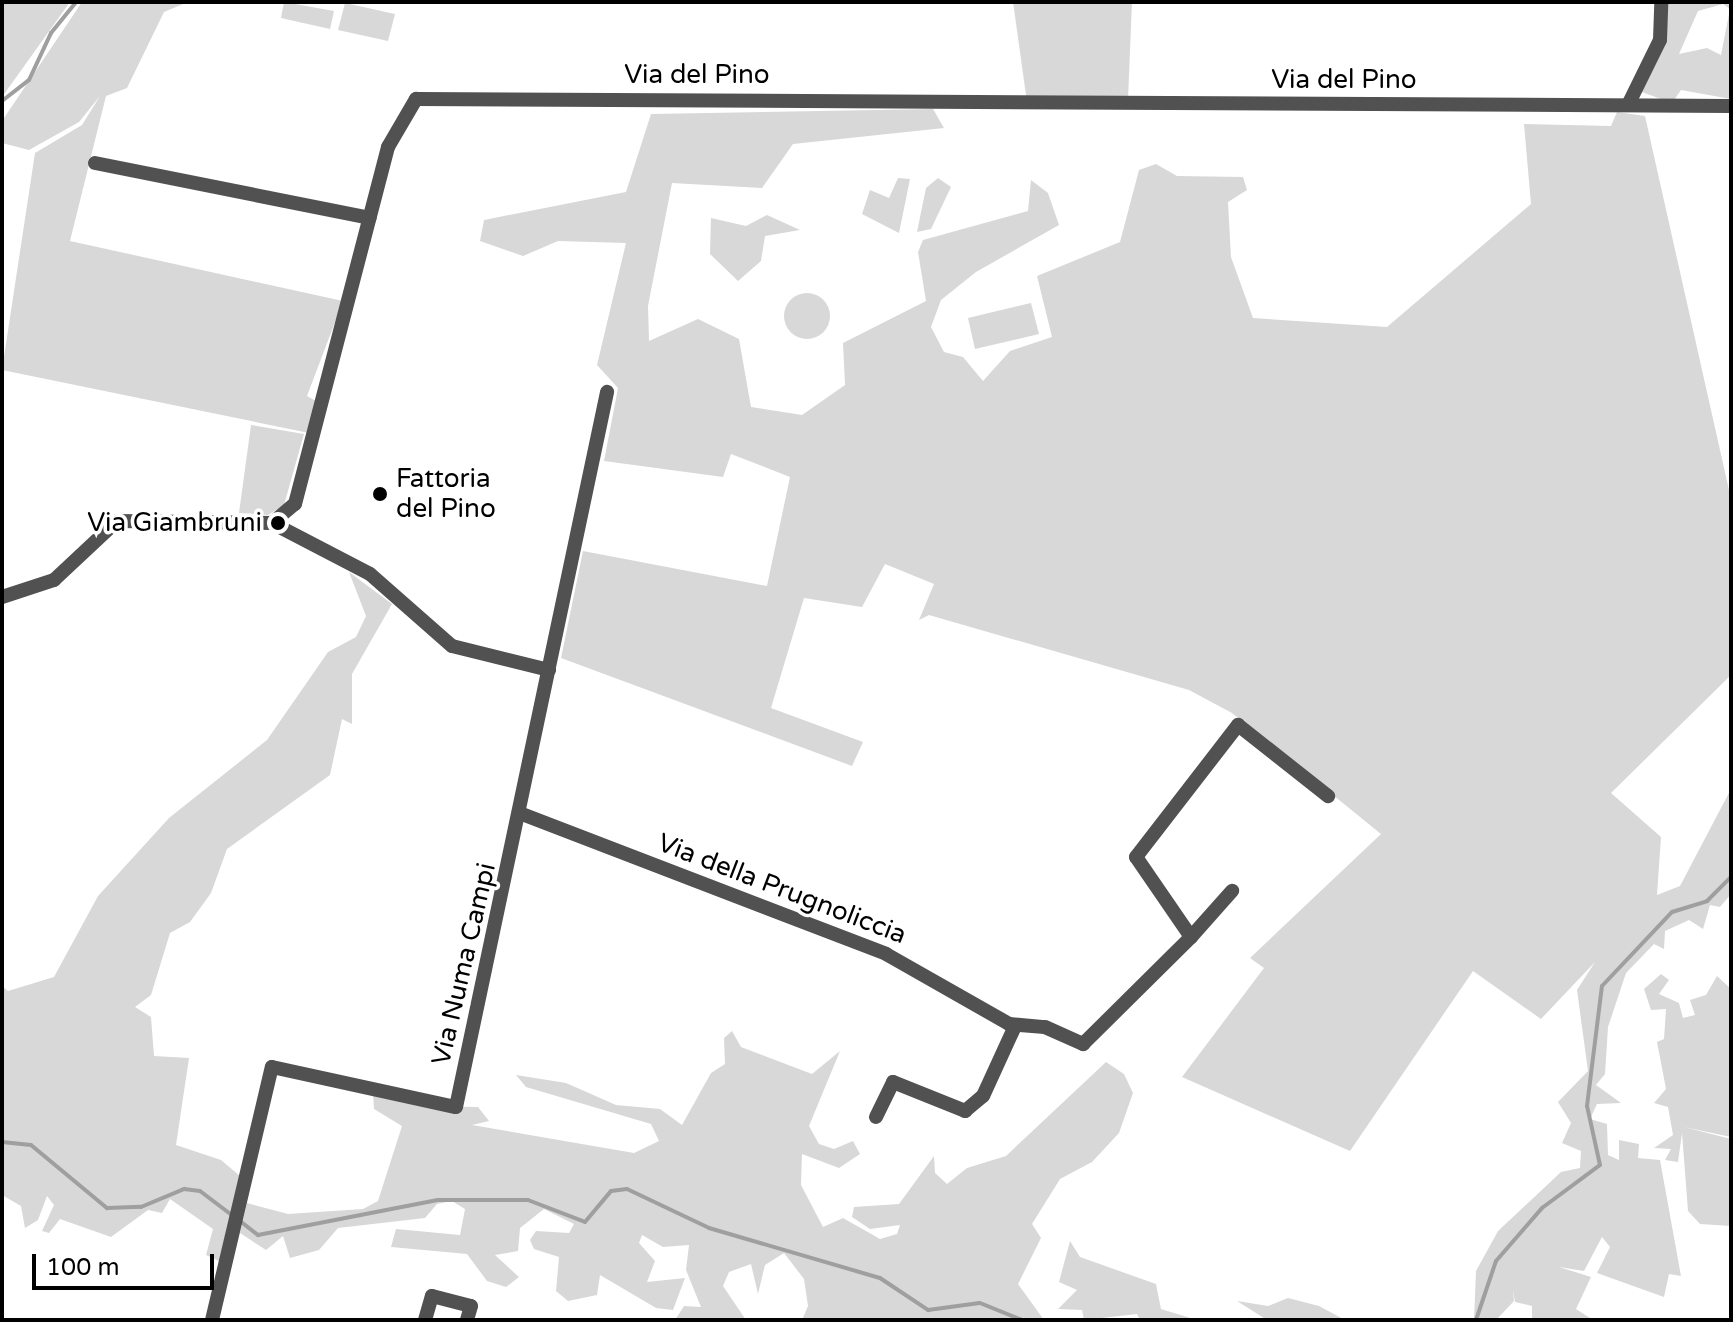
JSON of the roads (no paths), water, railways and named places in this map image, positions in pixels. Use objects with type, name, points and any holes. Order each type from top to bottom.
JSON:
[{"type":"street","points":[[1628,105],[1660,40],[1661,2]]},
{"type":"street","name":"Via del Pino","points":[[272,523],[301,489],[370,218],[400,118],[426,97],[1731,106]]},
{"type":"street","points":[[95,163],[370,218]]},
{"type":"street","name":"Via Numa Campi","points":[[212,1320],[272,1067],[456,1107],[522,814],[607,392]]},
{"type":"street","points":[[2,597],[54,580],[117,521],[272,523],[370,574],[452,646],[549,670]]},
{"type":"street","points":[[1191,937],[1136,857],[1238,725],[1328,796]]},
{"type":"street","name":"Via della Prugnoliccia","points":[[522,814],[886,954],[1015,1026],[1045,1027],[1083,1044],[1191,937],[1232,891]]},
{"type":"street","points":[[876,1117],[893,1082],[965,1111],[983,1096],[1015,1026]]},
{"type":"street","points":[[425,1320],[432,1296],[471,1306],[467,1320]]},
{"type":"waterway","points":[[2,101],[29,80],[51,33],[76,2]]},
{"type":"waterway","points":[[1476,1320],[1496,1261],[1542,1208],[1600,1165],[1587,1106],[1602,986],[1672,912],[1707,901],[1731,877]]},
{"type":"waterway","points":[[2,1142],[31,1145],[107,1208],[141,1207],[184,1189],[200,1191],[233,1216]]},
{"type":"waterway","points":[[240,1221],[258,1235],[438,1200],[528,1200],[585,1222],[611,1191],[627,1189],[709,1228],[880,1278],[928,1310],[980,1303],[1022,1320]]},
{"type":"place","name":"Fattoria del Pino","points":[[380,494]]},
{"type":"place","name":"Via Giambruni","points":[[278,523]]}]
